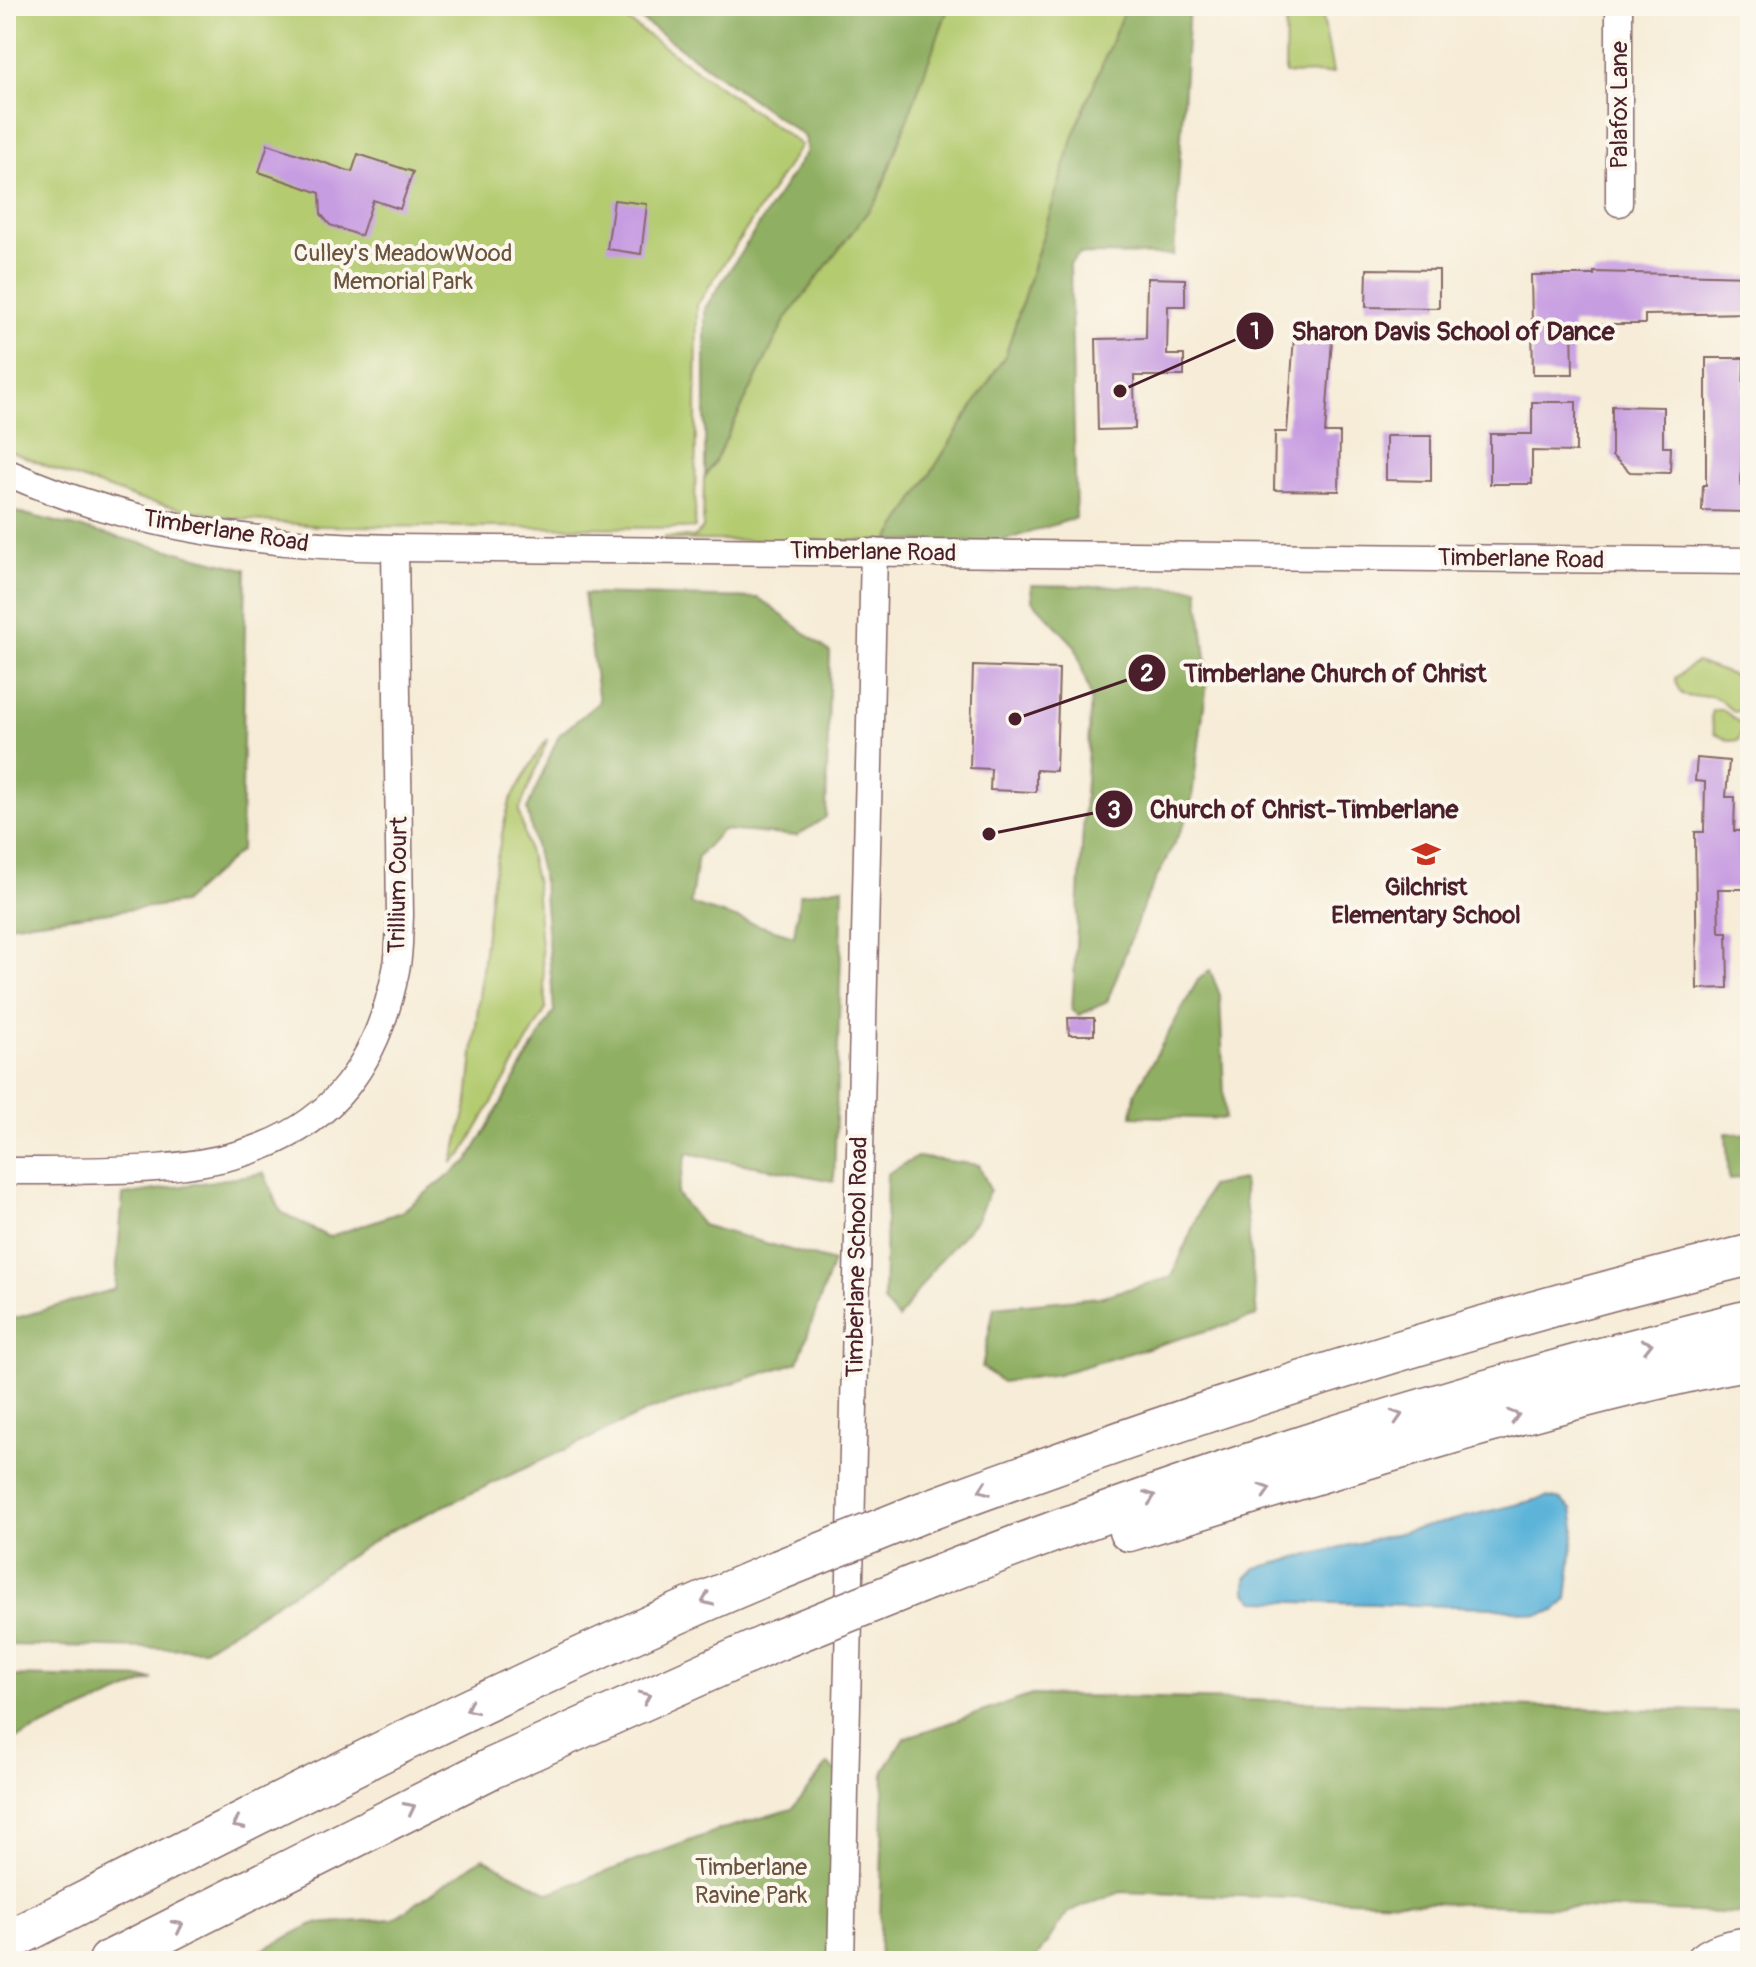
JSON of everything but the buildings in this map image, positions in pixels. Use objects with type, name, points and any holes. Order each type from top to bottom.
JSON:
[{"type":"highway","points":[[1048,1466],[1213,1395],[1408,1324],[1538,1283],[1750,1228]]},
{"type":"highway","points":[[6,1942],[479,1704],[650,1625],[921,1513],[1239,1399],[1589,1295],[1750,1255]]},
{"type":"highway","points":[[109,1961],[490,1769],[778,1640],[919,1583],[1109,1511],[1339,1433],[1558,1369],[1750,1320]]},
{"type":"highway","points":[[919,1583],[1119,1534],[1570,1400],[1750,1359]]},
{"type":"street","name":"Palafox Lane","points":[[1619,6],[1619,203]]},
{"type":"street","name":"Timberlane Road","points":[[6,472],[118,512],[198,531],[309,545],[1750,561]]},
{"type":"street","name":"Trillium Court","points":[[6,1171],[88,1172],[157,1168],[207,1162],[255,1150],[281,1141],[321,1115],[347,1085],[370,1049],[397,968],[400,916],[395,548]]},
{"type":"street","name":"Timberlane School Road","points":[[841,1961],[874,552]]},
{"type":"street","points":[[1697,1961],[1707,1952],[1750,1940]]},
{"type":"green space","name":"Culley's MeadowWood Memorial Park","points":[[6,6],[607,6],[801,145],[697,305],[695,528],[318,526],[230,518],[141,500],[6,449]]},
{"type":"green space","points":[[622,6],[949,6],[878,198],[785,320],[705,477],[705,308],[807,151],[805,137]]},
{"type":"green space","points":[[949,6],[1126,6],[1077,126],[1006,354],[888,541],[663,540],[665,537],[695,537],[703,528],[704,478],[785,320],[878,198]]},
{"type":"green space","points":[[1126,6],[1189,6],[1174,255],[1079,254],[1070,264],[1076,518],[995,543],[888,541],[1006,354],[1077,126]]},
{"type":"green space","points":[[1286,6],[1321,6],[1333,73],[1285,74]]},
{"type":"green space","points":[[8,510],[246,569],[241,850],[182,903],[6,925]]},
{"type":"green space","points":[[1031,585],[1198,588],[1208,676],[1190,812],[1145,901],[1107,1002],[1079,1015],[1072,1010],[1091,698],[1075,646],[1032,600]]},
{"type":"green space","points":[[584,594],[759,598],[830,652],[826,817],[797,836],[722,830],[698,856],[690,904],[794,936],[800,894],[843,887],[834,1181],[687,1153],[677,1194],[702,1225],[833,1262],[798,1362],[650,1410],[388,1532],[204,1649],[6,1645],[6,1321],[115,1289],[123,1195],[264,1173],[281,1212],[328,1237],[401,1212],[468,1161],[554,1011],[543,882],[527,809],[559,735],[599,702]]},
{"type":"green space","points":[[1696,662],[1741,678],[1747,706],[1735,712],[1711,696],[1682,694],[1675,678]]},
{"type":"green space","points":[[1712,710],[1723,710],[1744,726],[1738,740],[1730,741],[1715,734]]},
{"type":"green space","points":[[548,739],[519,811],[536,884],[546,1009],[462,1155],[453,1162],[468,1101],[491,886],[505,820],[510,801]]},
{"type":"green space","points":[[1210,970],[1220,995],[1225,1119],[1132,1116],[1135,1093],[1198,980]]},
{"type":"green space","points":[[1726,1133],[1750,1134],[1750,1175],[1729,1180]]},
{"type":"green space","points":[[917,1157],[979,1165],[990,1190],[977,1219],[936,1265],[898,1319],[884,1303],[887,1174]]},
{"type":"green space","points":[[1243,1180],[1257,1316],[1058,1374],[1002,1382],[982,1367],[994,1307],[1099,1297],[1172,1277],[1210,1186]]},
{"type":"green space","points":[[6,1676],[153,1679],[6,1743]]},
{"type":"green space","points":[[1032,1695],[1750,1712],[1750,1914],[1121,1892],[1068,1912],[1034,1961],[879,1961],[884,1771],[904,1738]]},
{"type":"green space","name":"Timberlane Ravine Park","points":[[828,1764],[839,1774],[831,1961],[241,1961],[313,1924],[393,1919],[483,1858],[549,1893],[719,1830],[792,1809]]},
{"type":"water","points":[[1547,1497],[1561,1500],[1572,1509],[1575,1527],[1567,1599],[1555,1611],[1538,1615],[1492,1607],[1255,1601],[1246,1592],[1246,1578],[1256,1568]]},
{"type":"place","name":"Sharon Davis School of Dance","points":[[1120,391]]},
{"type":"place","name":"Timberlane Church of Christ","points":[[1015,719]]},
{"type":"place","name":"Church of Christ-Timberlane","points":[[989,834]]},
{"type":"place","name":"Gilchrist Elementary School","points":[[1426,854]]}]
